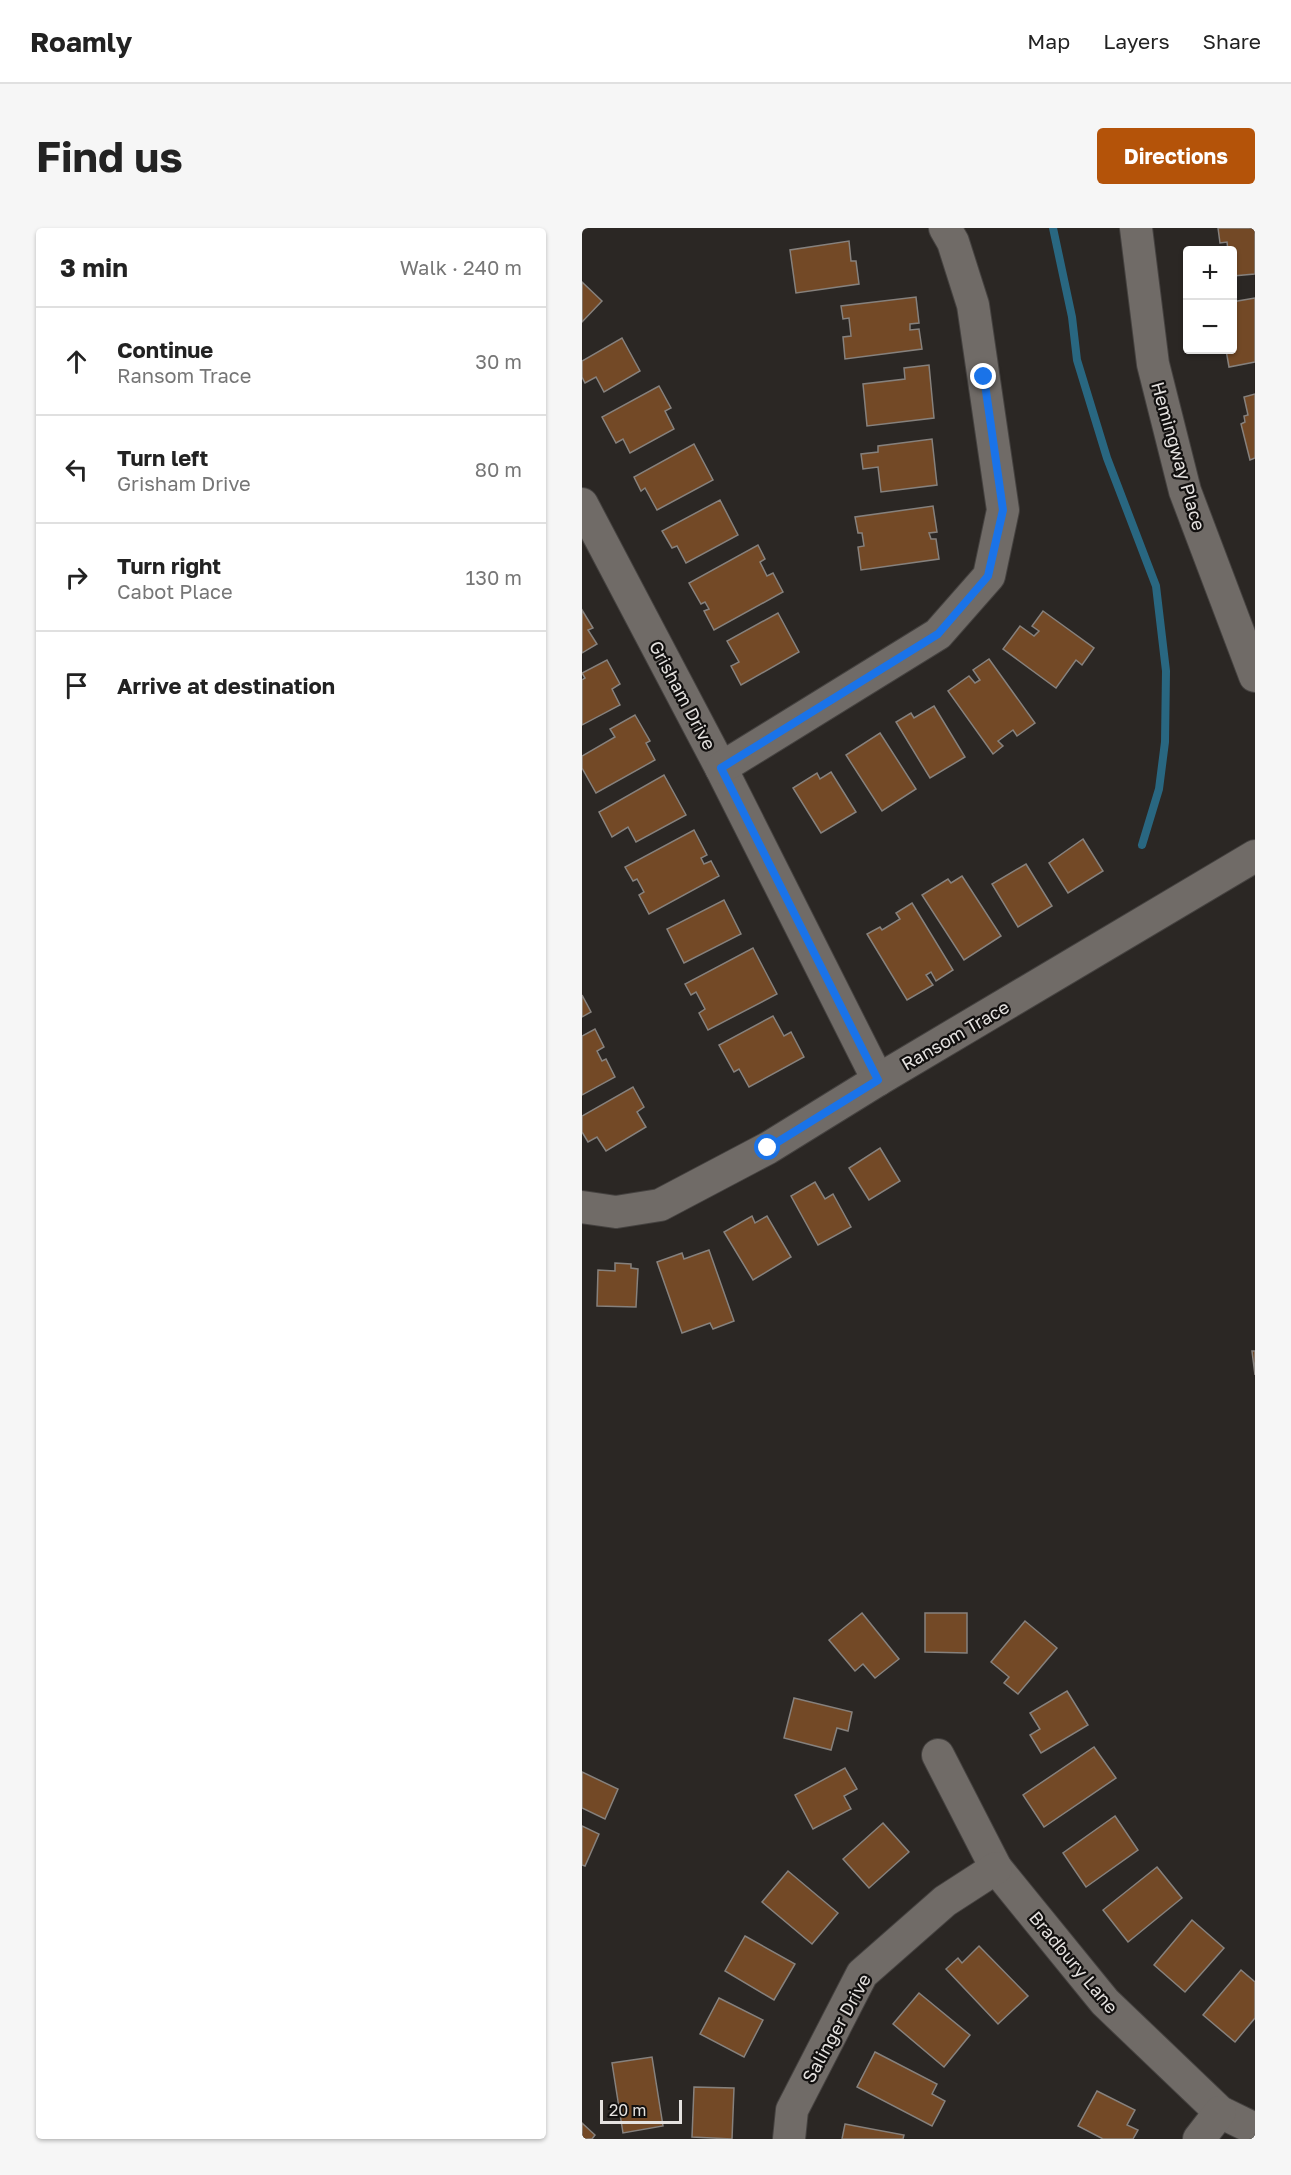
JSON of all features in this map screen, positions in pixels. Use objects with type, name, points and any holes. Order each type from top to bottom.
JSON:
[{"type":"street","points":[[721,768],[938,634],[988,576],[1003,510],[973,305],[953,242],[945,228]]},
{"type":"street","name":"Hemingway Place","points":[[1136,228],[1153,364],[1185,491],[1255,676]]},
{"type":"street","name":"Grisham Drive","points":[[582,504],[721,768],[878,1080]]},
{"type":"street","name":"Ransom Trace","points":[[582,1207],[616,1212],[660,1205],[768,1148],[1255,856]]},
{"type":"street","name":"Bradbury Lane","points":[[938,1755],[996,1868],[1105,2002],[1220,2112],[1255,2129]]},
{"type":"street","name":"Salinger Drive","points":[[789,2139],[792,2110],[862,1974],[945,1901],[996,1868]]},
{"type":"street","points":[[1199,2139],[1220,2112]]},
{"type":"building","points":[[1218,228],[1255,228],[1255,274],[1237,276],[1237,246],[1228,246],[1227,242],[1220,243]]},
{"type":"building","points":[[849,241],[851,261],[856,261],[859,284],[796,293],[790,250]]},
{"type":"building","points":[[582,282],[602,301],[582,322]]},
{"type":"building","points":[[916,297],[919,323],[910,324],[910,330],[919,329],[922,349],[845,359],[843,337],[851,336],[849,318],[843,319],[841,306]]},
{"type":"building","points":[[1255,298],[1255,362],[1229,367],[1227,354],[1237,354],[1237,301]]},
{"type":"building","points":[[622,338],[640,371],[604,392],[596,377],[585,383],[582,377],[582,361]]},
{"type":"building","points":[[929,365],[934,418],[867,426],[863,384],[905,379],[904,368]]},
{"type":"building","points":[[659,386],[671,408],[665,411],[674,429],[630,453],[623,439],[616,443],[602,417]]},
{"type":"building","points":[[1255,394],[1255,458],[1250,460],[1241,424],[1245,422],[1244,416],[1248,415],[1244,397]]},
{"type":"building","points":[[932,439],[937,485],[881,492],[878,467],[863,469],[861,454],[878,452],[878,446]]},
{"type":"building","points":[[694,444],[713,480],[657,510],[645,488],[641,491],[634,477]]},
{"type":"building","points":[[720,500],[738,535],[686,563],[677,546],[672,548],[662,531]]},
{"type":"building","points":[[933,506],[937,532],[929,533],[931,539],[936,539],[939,559],[861,570],[858,547],[864,546],[862,533],[858,533],[855,517]]},
{"type":"building","points":[[758,545],[765,559],[760,562],[767,576],[773,573],[783,592],[714,630],[704,611],[709,609],[705,602],[701,604],[689,583]]},
{"type":"building","points":[[582,610],[593,628],[588,630],[597,644],[582,653]]},
{"type":"building","points":[[1043,611],[1094,648],[1082,665],[1076,660],[1056,688],[1003,649],[1020,626],[1034,636],[1039,631],[1032,626]]},
{"type":"building","points":[[778,613],[799,652],[741,685],[731,666],[739,662],[727,641]]},
{"type":"building","points":[[989,659],[1035,723],[1017,736],[1013,730],[998,741],[1003,746],[993,754],[948,691],[969,676],[975,683],[980,680],[973,670]]},
{"type":"building","points":[[607,660],[620,684],[612,689],[620,705],[582,725],[582,680],[585,678],[582,673]]},
{"type":"building","points":[[934,706],[965,757],[930,778],[896,722],[911,713],[914,718]]},
{"type":"building","points":[[635,715],[650,741],[646,743],[655,760],[596,793],[582,768],[582,756],[615,737],[610,729]]},
{"type":"building","points":[[880,733],[916,789],[882,811],[846,755]]},
{"type":"building","points":[[831,772],[856,812],[821,833],[793,788],[817,773],[820,779]]},
{"type":"building","points":[[664,775],[686,815],[636,842],[628,827],[612,837],[599,812]]},
{"type":"building","points":[[694,830],[707,855],[701,858],[704,864],[711,861],[719,876],[649,914],[639,895],[644,892],[637,879],[633,881],[625,867]]},
{"type":"building","points":[[1083,839],[1103,871],[1068,893],[1049,863]]},
{"type":"building","points":[[1026,864],[1052,906],[1018,927],[992,884]]},
{"type":"building","points":[[962,876],[1001,936],[964,960],[922,895],[948,879],[951,883]]},
{"type":"building","points":[[724,900],[741,934],[684,963],[667,929]]},
{"type":"building","points":[[912,903],[953,970],[936,981],[931,972],[926,975],[933,985],[907,1000],[867,934],[880,927],[882,930],[900,919],[896,913]]},
{"type":"building","points":[[753,948],[777,994],[708,1030],[699,1013],[705,1009],[696,992],[691,995],[685,984]]},
{"type":"building","points":[[582,995],[591,1012],[582,1017]]},
{"type":"building","points":[[773,1016],[784,1036],[791,1032],[804,1057],[749,1087],[739,1069],[734,1072],[719,1045]]},
{"type":"building","points":[[595,1029],[604,1047],[597,1051],[602,1061],[606,1059],[615,1077],[582,1095],[582,1036]]},
{"type":"building","points":[[633,1087],[644,1107],[637,1112],[646,1127],[606,1151],[597,1137],[588,1142],[582,1132],[582,1116]]},
{"type":"building","points":[[880,1148],[900,1181],[869,1200],[849,1168]]},
{"type":"building","points":[[815,1182],[825,1199],[833,1194],[851,1227],[818,1245],[791,1196]]},
{"type":"building","points":[[752,1216],[755,1223],[767,1216],[791,1257],[753,1280],[724,1232]]},
{"type":"building","points":[[709,1250],[734,1321],[713,1329],[710,1323],[682,1333],[657,1262],[682,1253],[684,1259]]},
{"type":"building","points":[[615,1263],[631,1264],[631,1268],[638,1269],[636,1307],[597,1306],[598,1270],[615,1271]]},
{"type":"building","points":[[1252,1351],[1255,1351],[1255,1375]]},
{"type":"building","points":[[862,1613],[899,1659],[875,1678],[863,1664],[855,1671],[829,1640]]},
{"type":"building","points":[[925,1613],[967,1613],[967,1653],[925,1652]]},
{"type":"building","points":[[1025,1621],[1057,1648],[1018,1694],[1004,1683],[1009,1677],[991,1662]]},
{"type":"building","points":[[1067,1691],[1088,1725],[1041,1753],[1030,1735],[1040,1729],[1030,1713]]},
{"type":"building","points":[[794,1698],[852,1712],[848,1731],[837,1728],[831,1750],[784,1738]]},
{"type":"building","points":[[1094,1747],[1116,1778],[1044,1827],[1023,1795]]},
{"type":"building","points":[[845,1768],[857,1789],[844,1796],[851,1809],[813,1829],[795,1795]]},
{"type":"building","points":[[582,1772],[618,1789],[605,1819],[582,1808]]},
{"type":"building","points":[[1115,1816],[1138,1850],[1086,1887],[1063,1853]]},
{"type":"building","points":[[883,1823],[909,1852],[869,1888],[843,1859]]},
{"type":"building","points":[[582,1826],[599,1834],[585,1866],[582,1865]]},
{"type":"building","points":[[1157,1867],[1182,1898],[1128,1942],[1103,1910]]},
{"type":"building","points":[[788,1871],[838,1913],[812,1944],[762,1902]]},
{"type":"building","points":[[1192,1920],[1224,1948],[1185,1992],[1154,1965]]},
{"type":"building","points":[[745,1936],[795,1964],[774,2000],[725,1971]]},
{"type":"building","points":[[979,1946],[1028,1996],[998,2024],[946,1969],[958,1958],[962,1963]]},
{"type":"building","points":[[1241,1970],[1255,1982],[1255,2018],[1235,2042],[1203,2015]]},
{"type":"building","points":[[919,1993],[970,2035],[944,2067],[893,2024]]},
{"type":"building","points":[[719,1998],[763,2020],[744,2057],[700,2034]]},
{"type":"building","points":[[875,2052],[937,2084],[932,2094],[945,2101],[932,2126],[857,2087]]},
{"type":"building","points":[[652,2057],[663,2126],[623,2133],[612,2063]]},
{"type":"building","points":[[694,2087],[734,2088],[732,2139],[692,2137]]},
{"type":"building","points":[[1097,2091],[1135,2110],[1127,2125],[1138,2130],[1133,2139],[1103,2139],[1078,2126]]},
{"type":"building","points":[[582,2123],[595,2135],[592,2139],[582,2139]]},
{"type":"building","points":[[845,2124],[904,2135],[903,2139],[842,2139]]},
{"type":"waterway","points":[[1053,228],[1072,317],[1077,360],[1107,458],[1156,586],[1166,671],[1165,742],[1159,789],[1142,845]]},
{"type":"route","points":[[768,1148],[878,1080],[721,768],[938,634],[988,576],[1003,510],[984,377]]}]
